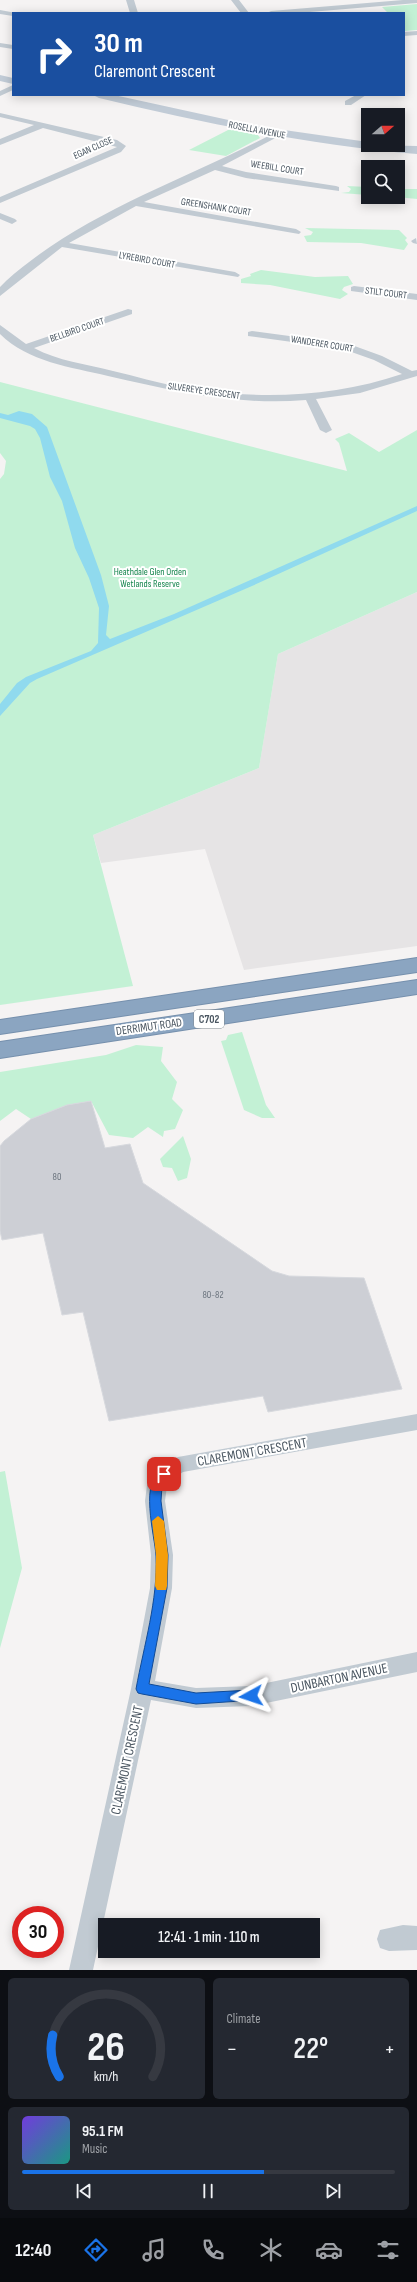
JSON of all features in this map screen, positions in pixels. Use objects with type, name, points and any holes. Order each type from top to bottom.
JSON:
[{"type":"highway","name":"DERRIMUT ROAD","points":[[0,1027],[417,965]]},
{"type":"highway","name":"DERRIMUT ROAD","points":[[0,1050],[415,988]]},
{"type":"highway","points":[[179,1000],[188,1022]]},
{"type":"street","points":[[130,0],[134,12]]},
{"type":"street","points":[[235,0],[244,12]]},
{"type":"street","points":[[335,0],[342,7]]},
{"type":"street","points":[[283,12],[417,1]]},
{"type":"street","points":[[0,12],[12,14]]},
{"type":"street","points":[[405,34],[417,33]]},
{"type":"street","points":[[0,45],[12,47]]},
{"type":"street","points":[[0,78],[12,78]]},
{"type":"street","points":[[0,78],[9,87]]},
{"type":"street","name":"ROSELLA AVENUE","points":[[103,96],[279,134],[354,145],[417,150]]},
{"type":"street","points":[[348,103],[360,96]]},
{"type":"street","name":"EGAN CLOSE","points":[[0,115],[118,143],[122,147],[0,200]]},
{"type":"street","points":[[0,142],[42,125]]},
{"type":"street","points":[[0,293],[26,269],[59,244],[97,221],[133,203],[215,167],[279,134]]},
{"type":"street","name":"WEEBILL COURT","points":[[215,167],[246,175],[336,189]]},
{"type":"street","name":"GREENSHANK COURT","points":[[133,203],[296,232]]},
{"type":"street","points":[[0,216],[12,221]]},
{"type":"street","name":"LYREBIRD COURT","points":[[59,244],[235,275]]},
{"type":"street","name":"STILT COURT","points":[[354,289],[417,297]]},
{"type":"street","name":"BELLBIRD COURT","points":[[25,348],[128,312]]},
{"type":"street","name":"SILVEREYE CRESCENT","points":[[0,328],[10,338],[25,348],[82,367],[180,390],[223,396],[309,395],[363,389],[414,374]]},
{"type":"street","name":"WANDERER COURT","points":[[252,334],[345,346],[378,358],[414,374]]},
{"type":"street","points":[[309,395],[326,430]]},
{"type":"street","name":"CLAREMONT CRESCENT","points":[[81,1970],[142,1689],[161,1588],[162,1555],[155,1501],[157,1485],[164,1474],[178,1465],[417,1422]]},
{"type":"street","name":"DUNBARTON AVENUE","points":[[142,1689],[196,1698],[251,1696],[417,1662]]},
{"type":"street","points":[[389,1939],[403,1937],[417,1938]]},
{"type":"shaded area","points":[[417,592],[417,946],[244,970],[205,849],[101,863],[93,835],[259,768],[278,654]]},
{"type":"green space","points":[[417,4],[417,30],[405,31],[405,12],[387,12],[382,7]]},
{"type":"green space","points":[[230,129],[258,135],[260,138],[226,156],[189,150]]},
{"type":"green space","points":[[347,186],[361,187],[361,194],[341,193],[349,192],[351,189]]},
{"type":"green space","points":[[405,189],[417,189],[417,199],[405,198]]},
{"type":"green space","points":[[305,228],[399,230],[407,238],[405,240],[408,244],[404,250],[361,243],[307,242],[304,236],[311,235],[313,232]]},
{"type":"green space","points":[[261,270],[315,277],[348,276],[353,284],[344,287],[342,290],[348,294],[340,299],[270,285],[241,283],[241,279],[251,276],[250,274]]},
{"type":"green space","name":"Heathdale Glen Orden Wetlands Reserve","points":[[0,382],[347,471],[339,443],[335,439],[349,433],[379,452],[417,430],[417,592],[278,654],[259,768],[93,835],[133,986],[0,1005],[0,479],[4,474],[6,461],[0,453]]},
{"type":"green space","points":[[242,1032],[266,1105],[275,1118],[262,1118],[244,1110],[221,1041],[226,1040],[228,1035]]},
{"type":"green space","points":[[136,1045],[163,1047],[161,1061],[177,1082],[172,1099],[183,1110],[175,1129],[164,1131],[163,1137],[148,1127],[133,1138],[109,1135],[91,1101],[67,1105],[31,1119],[16,1109],[0,1121],[0,1072],[106,1055]]},
{"type":"green space","points":[[183,1136],[191,1159],[187,1178],[178,1181],[172,1168],[163,1167],[160,1159]]},
{"type":"green space","points":[[5,1471],[22,1568],[0,1648],[0,1472]]},
{"type":"water","points":[[19,411],[32,414],[47,427],[101,575],[109,606],[106,635],[110,639],[174,614],[417,506],[417,511],[252,586],[37,679],[30,683],[0,716],[0,704],[17,683],[26,677],[91,651],[98,643],[99,608],[89,578],[75,548],[62,501],[50,477],[40,438],[35,429],[30,426],[0,418],[0,413],[8,415]]},
{"type":"building","points":[[91,1101],[105,1148],[130,1144],[143,1183],[272,1271],[289,1276],[364,1278],[402,1389],[268,1412],[263,1396],[109,1421],[83,1312],[62,1315],[43,1233],[2,1240],[0,1231],[0,1146],[31,1119],[67,1105]]},
{"type":"slow traffic","points":[[158,1521],[162,1555],[161,1586]]},
{"type":"route","points":[[164,1474],[157,1485],[155,1501],[162,1555],[161,1588],[142,1689],[196,1698],[251,1696]]}]
